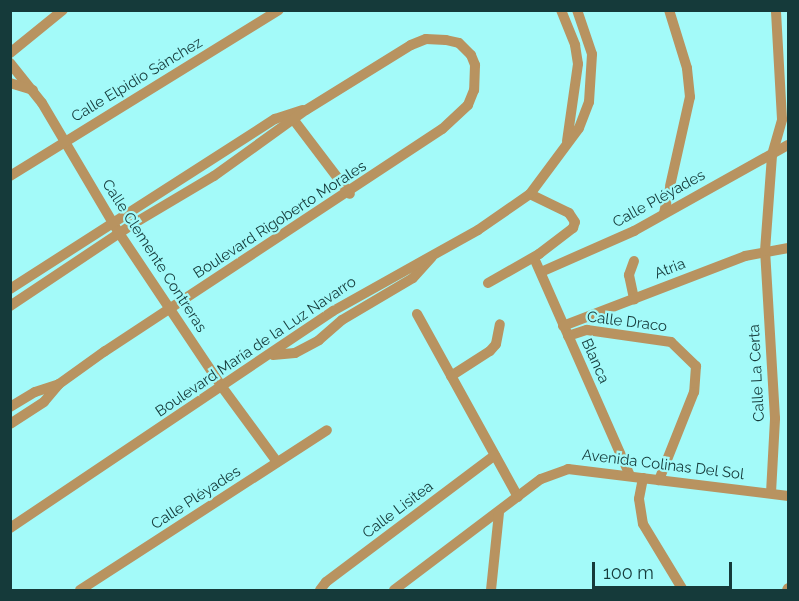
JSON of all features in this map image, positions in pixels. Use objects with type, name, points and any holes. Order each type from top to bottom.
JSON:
[{"type":"street","points":[[10,52],[63,10]]},
{"type":"street","name":"Calle Elpidio Sánchez","points":[[10,176],[279,10]]},
{"type":"street","name":"Boulevard María de la Luz Navarro","points":[[561,10],[575,45],[578,64],[567,141]]},
{"type":"street","name":"Boulevard María de la Luz Navarro","points":[[10,528],[272,355],[333,311],[478,230],[530,194],[567,141],[579,128],[589,102],[593,77],[592,54],[577,10]]},
{"type":"street","points":[[664,213],[690,98],[687,68],[669,10]]},
{"type":"street","points":[[765,251],[772,155],[782,119],[776,10]]},
{"type":"street","name":"Boulevard Rigoberto Morales","points":[[10,407],[35,392],[59,384],[170,309],[350,194],[442,129],[468,105],[476,76],[471,55],[459,44],[426,39],[292,117]]},
{"type":"street","name":"Calle Clemente Contreras","points":[[10,63],[33,90],[119,233],[222,387],[277,462]]},
{"type":"street","points":[[10,83],[33,90]]},
{"type":"street","points":[[292,117],[350,194]]},
{"type":"street","points":[[10,289],[112,221],[275,119],[292,117]]},
{"type":"street","points":[[10,306],[119,233],[214,176],[292,117]]},
{"type":"street","name":"Calle Pléyades","points":[[541,272],[595,250],[789,145]]},
{"type":"street","points":[[488,283],[534,258],[568,234],[575,222],[559,206],[530,194]]},
{"type":"street","name":"Atria","points":[[566,331],[634,299],[765,251],[789,248]]},
{"type":"street","name":"Calle La Certa","points":[[765,251],[775,418],[771,493]]},
{"type":"street","points":[[64,255],[72,266]]},
{"type":"street","name":"Blanca","points":[[534,258],[630,476]]},
{"type":"street","points":[[634,261],[629,275],[634,299]]},
{"type":"street","points":[[417,314],[518,497]]},
{"type":"street","points":[[451,376],[490,351],[496,344],[500,324]]},
{"type":"street","name":"Calle Draco","points":[[566,331],[587,330],[671,342],[696,366],[694,392],[659,480]]},
{"type":"street","name":"Boulevard Rigoberto Morales","points":[[10,424],[44,402],[59,384]]},
{"type":"street","name":"Calle Pléyades","points":[[84,590],[327,430]]},
{"type":"street","name":"Calle Lisitea","points":[[320,591],[326,582],[495,455]]},
{"type":"street","name":"Avenida Colinas Del Sol","points":[[394,591],[541,479],[568,468],[789,496]]},
{"type":"street","points":[[643,478],[639,499],[643,524],[682,591]]},
{"type":"street","points":[[491,591],[499,513]]}]
